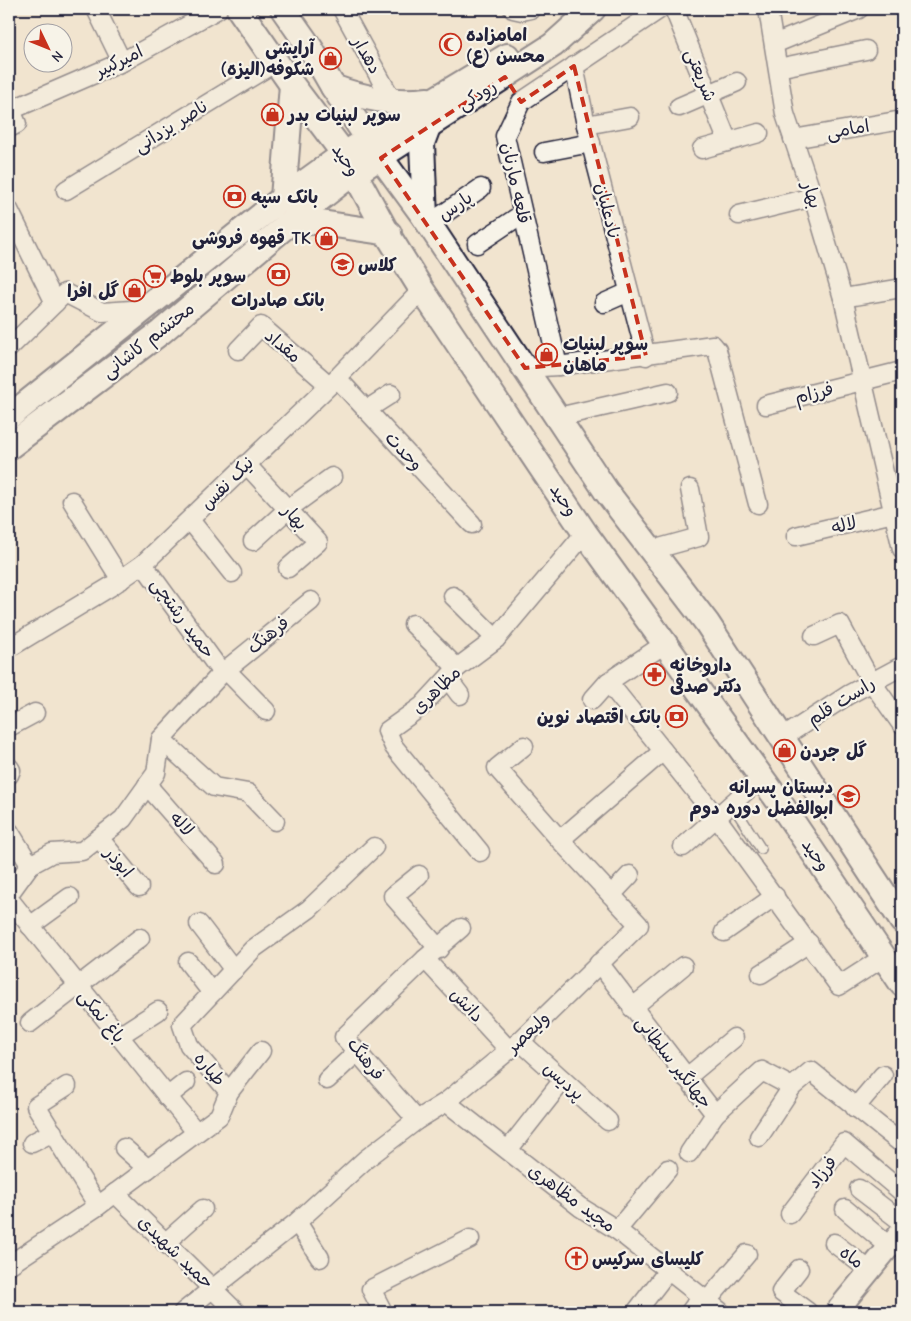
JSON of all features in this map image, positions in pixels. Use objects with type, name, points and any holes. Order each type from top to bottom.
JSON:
[{"type":"main road","name":"وحید","points":[[239,9],[350,164],[422,290],[585,532],[762,777],[902,984]]},
{"type":"main road","name":"وحید","points":[[283,9],[311,49],[333,87],[427,221],[606,490],[707,623],[902,921]]},
{"type":"main road","name":"رودکی","points":[[375,148],[435,100],[542,34],[570,9]]},
{"type":"main road","name":"رودکی","points":[[375,148],[428,127],[553,44],[593,9]]},
{"type":"main road","points":[[283,198],[284,73],[300,64],[311,49]]},
{"type":"main road","points":[[333,87],[356,95],[393,102],[435,100]]},
{"type":"main road","points":[[294,219],[390,236],[394,228],[403,220],[414,218],[427,221],[422,142],[428,127]]},
{"type":"main road","points":[[350,164],[375,148]]},
{"type":"main road","name":"محتشم کاشانی","points":[[9,417],[283,198],[350,164]]},
{"type":"main road","name":"محتشم کاشانی","points":[[9,446],[161,332],[294,219],[350,164]]},
{"type":"main road","points":[[110,337],[121,337],[126,340],[129,350],[124,360]]},
{"type":"street","points":[[96,9],[122,62]]},
{"type":"street","name":"امیرکبیر","points":[[9,128],[17,124],[10,109],[122,62],[218,9]]},
{"type":"street","name":"دهدار","points":[[342,9],[393,102]]},
{"type":"street","points":[[513,9],[522,11],[531,9]]},
{"type":"street","points":[[505,77],[521,102],[660,9]]},
{"type":"street","name":"شریعتی","points":[[674,9],[728,142]]},
{"type":"street","name":"بهار","points":[[768,9],[785,114],[813,197],[843,298],[861,381],[898,512],[902,550]]},
{"type":"street","points":[[774,44],[858,9]]},
{"type":"street","points":[[778,68],[866,50]]},
{"type":"street","name":"نادعلیان","points":[[574,66],[586,125],[646,356]]},
{"type":"street","name":"ناصر یزدانی","points":[[66,190],[284,73]]},
{"type":"street","points":[[679,107],[737,82]]},
{"type":"street","name":"قلعه مارنان","points":[[521,102],[505,136],[558,366]]},
{"type":"street","points":[[586,125],[630,117]]},
{"type":"street","name":"امامی","points":[[793,139],[902,120]]},
{"type":"street","points":[[702,149],[759,133]]},
{"type":"street","points":[[544,152],[591,143]]},
{"type":"street","name":"پارس","points":[[427,221],[481,188]]},
{"type":"street","points":[[739,216],[813,197]]},
{"type":"street","points":[[9,210],[55,303]]},
{"type":"street","points":[[477,244],[522,214]]},
{"type":"street","points":[[843,298],[902,288]]},
{"type":"street","name":"نیک نفس","points":[[9,648],[121,580],[143,564],[333,381],[422,290]]},
{"type":"street","points":[[604,303],[629,292]]},
{"type":"street","points":[[11,338],[65,293],[102,312],[146,309]]},
{"type":"street","name":"مقداد","points":[[238,350],[261,326],[333,381]]},
{"type":"street","points":[[525,368],[646,356],[713,345],[716,350],[758,504]]},
{"type":"street","points":[[861,381],[902,371]]},
{"type":"street","name":"وحدت","points":[[333,381],[366,410],[472,524]]},
{"type":"street","name":"فرزام","points":[[766,405],[861,381]]},
{"type":"street","points":[[558,417],[668,392]]},
{"type":"street","points":[[366,410],[391,394]]},
{"type":"street","name":"بهار","points":[[246,464],[318,542],[288,568]]},
{"type":"street","points":[[253,541],[288,510],[332,477]]},
{"type":"street","points":[[652,550],[699,537],[690,489]]},
{"type":"street","points":[[72,501],[121,580]]},
{"type":"street","name":"لاله","points":[[796,536],[898,512]]},
{"type":"street","points":[[190,520],[232,573]]},
{"type":"street","name":"مظاهری","points":[[480,852],[394,747],[387,731],[422,706],[453,674],[496,639],[585,532]]},
{"type":"street","name":"حمید رشتچی","points":[[143,564],[224,672],[161,739]]},
{"type":"street","points":[[453,596],[496,639]]},
{"type":"street","name":"فرهنگ","points":[[224,672],[312,601]]},
{"type":"street","points":[[413,624],[453,674],[460,695]]},
{"type":"street","points":[[814,636],[840,624],[871,681],[902,726]]},
{"type":"street","points":[[592,700],[608,682],[666,643]]},
{"type":"street","name":"راست قلم","points":[[782,738],[871,681],[902,666]]},
{"type":"street","points":[[224,672],[266,712]]},
{"type":"street","points":[[608,682],[717,818],[839,986],[884,957]]},
{"type":"street","points":[[9,727],[35,712]]},
{"type":"street","points":[[9,894],[30,865],[52,853],[82,851],[123,819],[156,773],[161,739]]},
{"type":"street","points":[[161,739],[214,787],[248,793],[275,822]]},
{"type":"street","name":"ولیعصر","points":[[184,1312],[297,1222],[366,1159],[417,1120],[446,1102],[514,1045],[639,925],[560,840],[497,768],[524,746]]},
{"type":"street","points":[[560,840],[663,752]]},
{"type":"street","points":[[9,767],[11,770],[9,774]]},
{"type":"street","points":[[683,847],[762,777]]},
{"type":"street","name":"لاله","points":[[147,785],[216,864]]},
{"type":"street","points":[[9,831],[30,865]]},
{"type":"street","name":"ابوذر","points":[[99,838],[139,887]]},
{"type":"street","name":"طیاره","points":[[9,1265],[98,1206],[220,1116],[229,1092],[189,1045],[182,1025],[253,949],[309,909],[374,847]]},
{"type":"street","name":"دانش","points":[[418,874],[394,896],[432,954],[514,1045]]},
{"type":"street","points":[[611,895],[630,875]]},
{"type":"street","points":[[724,932],[775,896]]},
{"type":"street","points":[[30,926],[70,897]]},
{"type":"street","name":"باغ نمکی","points":[[9,899],[196,1132]]},
{"type":"street","points":[[199,924],[234,970]]},
{"type":"street","points":[[432,954],[461,928]]},
{"type":"street","points":[[30,1023],[77,984],[140,938]]},
{"type":"street","points":[[761,974],[809,943]]},
{"type":"street","name":"فرهنگ","points":[[417,1120],[344,1037],[432,954]]},
{"type":"street","points":[[188,962],[212,993]]},
{"type":"street","name":"جهانگیر سلطانی","points":[[599,963],[715,1114],[762,1071],[792,1087]]},
{"type":"street","points":[[632,1008],[683,966]]},
{"type":"street","points":[[119,1036],[158,1011]]},
{"type":"street","points":[[686,1078],[734,1038]]},
{"type":"street","name":"پردیس","points":[[514,1045],[563,1080],[608,1121]]},
{"type":"street","points":[[229,1092],[262,1051]]},
{"type":"street","points":[[327,1080],[357,1052]]},
{"type":"street","points":[[759,1138],[792,1087],[811,1071],[902,1144]]},
{"type":"street","points":[[855,1108],[884,1076]]},
{"type":"street","points":[[508,1150],[563,1080]]},
{"type":"street","points":[[167,1096],[186,1082]]},
{"type":"street","points":[[67,1086],[36,1106],[98,1206]]},
{"type":"street","name":"مجید مظاهری","points":[[446,1102],[580,1207],[617,1230],[667,1272],[710,1303]]},
{"type":"street","points":[[689,1153],[715,1114]]},
{"type":"street","points":[[32,1143],[52,1132]]},
{"type":"street","name":"فرزاد","points":[[790,1214],[844,1143],[902,1192]]},
{"type":"street","points":[[124,1148],[148,1169]]},
{"type":"street","points":[[617,1230],[668,1170]]},
{"type":"street","points":[[859,1189],[902,1222]]},
{"type":"street","name":"حمید شهیدی","points":[[115,1193],[236,1312]]},
{"type":"street","points":[[165,1243],[203,1209]]},
{"type":"street","points":[[836,1312],[896,1239],[845,1209]]},
{"type":"street","points":[[297,1222],[320,1258]]},
{"type":"street","points":[[383,1312],[371,1289],[470,1239]]},
{"type":"street","name":"ماه","points":[[834,1243],[869,1270]]},
{"type":"street","points":[[690,1312],[710,1303],[747,1254]]},
{"type":"street","points":[[799,1269],[782,1292],[808,1312]]},
{"type":"street","points":[[636,1312],[667,1272]]},
{"type":"lane","points":[[732,804],[761,848]]},
{"type":"highlighted area","points":[[574,66],[646,356],[525,368],[381,158],[505,77],[521,102]]},
{"type":"place","name":"امامزاده محسن (ع)","points":[[450,45]]},
{"type":"place","name":"آرایشی شکوفه(الیزه)","points":[[330,58]]},
{"type":"place","name":"سوپر لبنیات بدر","points":[[272,115]]},
{"type":"place","name":"بانک سپه","points":[[235,197]]},
{"type":"place","name":"قهوه فروشی TK","points":[[327,238]]},
{"type":"place","name":"کلاس","points":[[342,265]]},
{"type":"place","name":"بانک صادرات","points":[[278,275]]},
{"type":"place","name":"سوپر بلوط","points":[[154,276]]},
{"type":"place","name":"گل افرا","points":[[135,291]]},
{"type":"place","name":"سوپر لبنیات ماهان","points":[[547,354]]},
{"type":"place","name":"داروخانه دکتر صدقی","points":[[654,675]]},
{"type":"place","name":"بانک اقتصاد نوین","points":[[677,717]]},
{"type":"place","name":"گل جردن","points":[[784,751]]},
{"type":"place","name":"دبستان پسرانه ابوالفضل دوره دوم","points":[[849,797]]},
{"type":"place","name":"کلیسای سرکیس","points":[[576,1259]]}]
